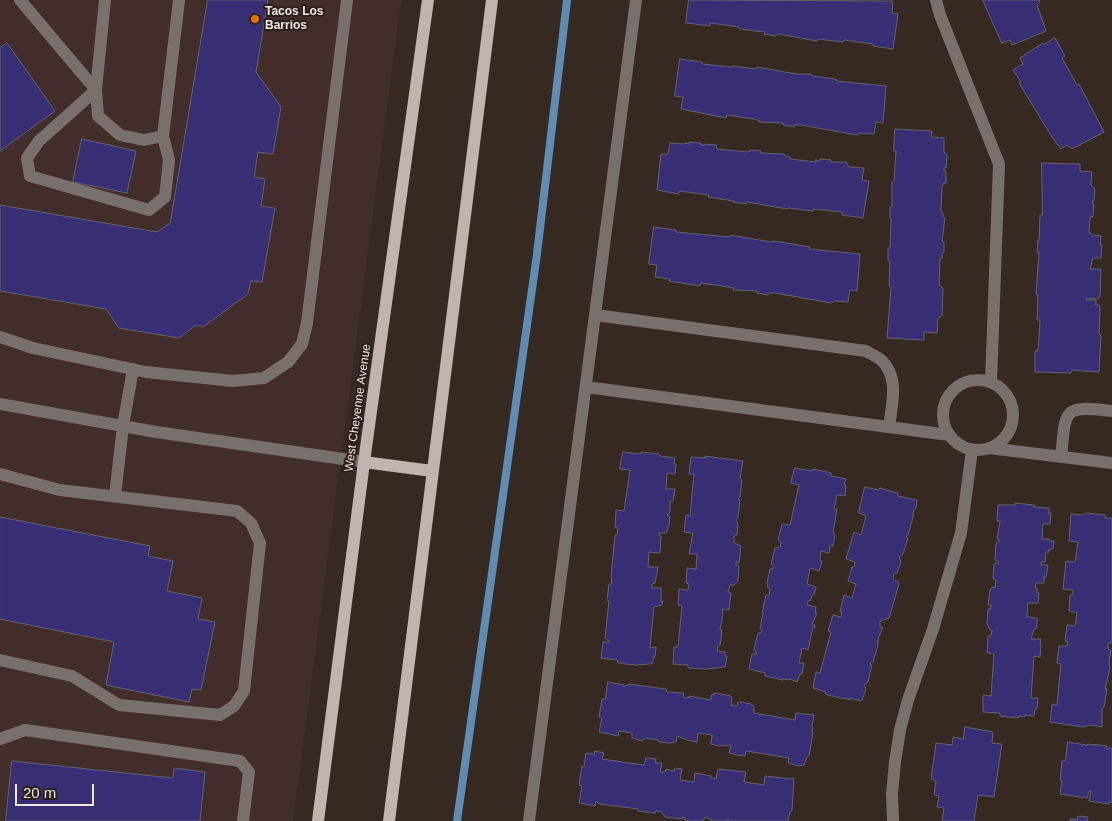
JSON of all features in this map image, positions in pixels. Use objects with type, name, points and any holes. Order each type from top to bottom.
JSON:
[{"type":"main road","name":"West Cheyenne Avenue","points":[[318,821],[364,462],[428,0]]},
{"type":"main road","points":[[389,821],[492,0]]},
{"type":"main road","points":[[364,462],[432,471]]},
{"type":"street","points":[[20,0],[96,90]]},
{"type":"street","points":[[105,0],[96,90],[98,116],[120,136],[144,140],[163,136]]},
{"type":"street","points":[[96,90],[39,141],[27,158],[30,176],[149,210],[165,197],[169,160],[163,136],[179,0]]},
{"type":"street","points":[[0,337],[32,348],[133,369],[233,381],[264,378],[288,362],[302,344],[307,323],[347,0]]},
{"type":"street","points":[[529,821],[636,0]]},
{"type":"street","points":[[936,0],[999,164],[991,382]]},
{"type":"street","points":[[595,315],[866,351],[880,359],[888,369],[893,382],[889,427]]},
{"type":"street","points":[[115,496],[123,426],[133,369]]},
{"type":"street","points":[[989,448],[997,444],[1007,434],[1012,422],[1012,408],[1007,395],[991,382],[984,380],[971,381],[958,386],[949,396],[944,408],[944,422],[949,435],[958,444],[972,450],[989,448],[1112,464]]},
{"type":"street","points":[[586,387],[949,435]]},
{"type":"street","points":[[0,404],[123,426],[364,462]]},
{"type":"street","points":[[1061,457],[1065,421],[1069,414],[1076,409],[1086,407],[1112,411]]},
{"type":"street","points":[[893,821],[894,762],[900,730],[908,700],[934,629],[958,542],[967,495],[972,450]]},
{"type":"street","points":[[0,474],[60,490],[237,511],[251,523],[260,543],[244,691],[234,706],[220,715],[119,705],[72,676],[0,660]]},
{"type":"street","points":[[0,739],[25,730],[240,761],[249,772],[244,821]]},
{"type":"shaded area","points":[[0,0],[401,0],[293,821],[0,821]]},
{"type":"building","points":[[208,0],[268,0],[256,72],[281,107],[273,154],[258,152],[254,177],[265,179],[261,206],[275,208],[262,282],[251,281],[248,294],[203,327],[196,325],[179,338],[119,328],[106,309],[0,291],[0,205],[157,232],[170,223]]},
{"type":"building","points":[[689,0],[893,1],[892,13],[898,14],[893,49],[844,40],[843,42],[819,39],[817,41],[778,34],[776,36],[764,34],[765,32],[710,23],[710,26],[686,23]]},
{"type":"building","points":[[983,0],[1039,0],[1040,2],[1037,5],[1046,31],[1012,45],[1010,40],[1002,43]]},
{"type":"building","points":[[1055,38],[1065,56],[1062,58],[1077,85],[1079,84],[1104,132],[1072,149],[1067,145],[1061,149],[1052,137],[1013,70],[1023,64],[1020,58],[1043,43]]},
{"type":"building","points":[[7,43],[55,111],[0,151],[0,48]]},
{"type":"building","points":[[680,59],[702,62],[702,64],[756,69],[757,67],[797,74],[811,74],[812,76],[836,79],[836,81],[886,86],[883,123],[876,122],[874,134],[860,133],[857,135],[801,125],[795,125],[794,127],[783,125],[783,123],[759,122],[754,119],[727,115],[726,118],[681,109],[683,97],[675,96]]},
{"type":"building","points":[[895,129],[932,131],[931,137],[944,138],[944,152],[947,155],[946,168],[944,168],[944,171],[946,171],[946,183],[942,186],[941,212],[945,218],[942,241],[944,242],[944,252],[942,253],[942,259],[940,259],[939,285],[943,288],[942,316],[938,318],[937,333],[924,332],[924,340],[887,338],[891,287],[889,286],[890,261],[888,261],[888,248],[890,248],[890,207],[892,207],[892,182],[894,181],[896,151],[894,151]]},
{"type":"building","points":[[82,139],[136,151],[127,193],[73,182]]},
{"type":"building","points":[[689,142],[701,143],[704,146],[704,144],[716,145],[717,149],[784,154],[790,157],[790,159],[816,162],[815,160],[820,161],[820,159],[831,160],[831,162],[846,162],[849,167],[864,168],[862,180],[869,181],[863,218],[842,215],[842,212],[787,209],[747,202],[746,204],[733,202],[708,197],[709,195],[679,191],[679,194],[657,190],[661,154],[668,154],[670,143],[689,144]]},
{"type":"building","points":[[1042,163],[1080,164],[1080,171],[1092,172],[1091,185],[1095,189],[1094,201],[1092,201],[1094,205],[1093,217],[1091,216],[1090,219],[1089,233],[1101,236],[1100,245],[1102,245],[1101,258],[1093,258],[1090,269],[1101,269],[1100,297],[1096,299],[1087,298],[1086,300],[1096,300],[1096,305],[1100,306],[1099,372],[1072,370],[1071,373],[1035,372],[1035,351],[1038,351],[1040,320],[1037,320],[1038,295],[1036,294],[1039,252],[1037,253],[1040,215],[1042,215]]},
{"type":"building","points":[[654,227],[676,230],[676,232],[730,237],[731,235],[810,247],[809,249],[860,254],[857,291],[850,290],[848,302],[834,301],[831,303],[775,293],[769,293],[768,295],[757,293],[757,291],[733,290],[734,288],[701,283],[700,286],[655,277],[657,265],[649,264]]},
{"type":"building","points":[[623,452],[659,454],[660,456],[675,458],[674,464],[676,464],[675,474],[667,473],[666,489],[675,489],[673,501],[670,501],[670,512],[667,515],[670,516],[668,529],[666,533],[659,533],[659,536],[661,536],[660,553],[649,552],[648,567],[658,567],[655,583],[652,584],[652,588],[661,588],[661,602],[663,601],[662,605],[654,607],[650,648],[656,647],[655,657],[651,664],[618,663],[617,660],[601,658],[603,642],[610,642],[605,638],[609,601],[607,600],[609,584],[612,584],[615,535],[617,535],[618,528],[615,527],[616,510],[624,511],[630,470],[620,469]]},
{"type":"building","points":[[705,456],[743,461],[740,478],[742,480],[740,497],[738,499],[740,500],[738,517],[736,520],[738,524],[737,535],[734,536],[734,543],[741,546],[739,563],[736,562],[736,565],[739,566],[738,581],[734,585],[730,585],[728,592],[731,593],[729,610],[722,609],[721,640],[717,651],[725,652],[725,656],[727,656],[725,667],[706,669],[688,668],[688,665],[673,664],[674,647],[678,647],[682,606],[678,605],[679,589],[688,590],[689,584],[686,583],[687,568],[696,569],[697,554],[689,554],[693,533],[684,532],[686,515],[690,516],[694,474],[689,474],[691,457],[705,458]]},
{"type":"building","points":[[795,468],[812,471],[813,469],[846,479],[844,485],[846,485],[845,496],[837,495],[834,509],[837,509],[833,532],[835,535],[833,546],[830,546],[829,553],[821,551],[820,561],[822,561],[819,571],[810,568],[807,584],[816,587],[814,595],[812,595],[807,605],[816,607],[815,613],[817,613],[812,624],[815,625],[815,628],[813,627],[808,650],[802,648],[799,663],[804,663],[802,674],[800,674],[797,682],[790,679],[783,680],[765,676],[765,673],[749,669],[752,654],[757,654],[754,649],[758,633],[761,633],[762,630],[760,629],[762,613],[766,595],[769,596],[770,589],[767,583],[770,569],[773,569],[771,564],[775,548],[780,547],[781,542],[778,540],[782,524],[790,525],[799,485],[791,483]]},
{"type":"building","points":[[865,487],[879,490],[880,488],[898,493],[898,496],[917,500],[903,554],[899,557],[901,562],[897,573],[894,573],[893,579],[899,584],[889,618],[880,621],[880,627],[883,627],[878,639],[873,662],[870,665],[872,665],[868,682],[864,685],[866,689],[860,701],[850,698],[850,700],[843,699],[825,694],[826,692],[813,688],[816,672],[820,673],[831,632],[828,631],[833,615],[841,617],[842,612],[840,612],[844,595],[852,598],[856,584],[848,581],[855,562],[846,559],[854,532],[861,535],[866,516],[859,513]]},
{"type":"building","points":[[1015,503],[1049,508],[1049,514],[1051,514],[1050,524],[1043,524],[1042,539],[1054,541],[1053,549],[1049,549],[1049,552],[1046,552],[1045,562],[1041,562],[1041,565],[1048,565],[1046,577],[1044,576],[1044,583],[1036,583],[1035,587],[1037,588],[1037,593],[1039,593],[1038,603],[1028,603],[1027,617],[1037,618],[1037,628],[1034,629],[1031,639],[1041,639],[1040,657],[1034,656],[1031,698],[1038,698],[1037,709],[1035,709],[1034,716],[1025,715],[1025,717],[1019,716],[1018,718],[1000,716],[1000,713],[983,712],[983,695],[991,696],[994,654],[987,653],[988,636],[991,636],[992,630],[990,630],[987,624],[988,609],[991,609],[991,605],[988,605],[990,590],[992,587],[995,588],[996,580],[993,579],[994,564],[999,563],[995,560],[996,543],[999,542],[999,539],[997,539],[1000,521],[997,521],[998,505],[1015,505]]},
{"type":"building","points":[[1087,513],[1105,515],[1105,518],[1112,518],[1112,643],[1108,643],[1108,649],[1111,650],[1110,668],[1105,689],[1107,689],[1104,707],[1102,709],[1102,727],[1090,725],[1083,727],[1050,722],[1052,704],[1057,705],[1061,664],[1057,663],[1059,646],[1067,646],[1068,642],[1065,641],[1067,625],[1075,626],[1077,613],[1069,611],[1070,595],[1073,595],[1073,590],[1063,589],[1066,561],[1075,562],[1078,542],[1069,541],[1071,514],[1082,515]]},
{"type":"building","points":[[0,517],[150,546],[148,556],[173,561],[167,591],[202,598],[198,619],[215,622],[201,690],[192,689],[189,702],[106,685],[114,642],[0,619]]},
{"type":"building","points":[[608,682],[624,685],[624,687],[629,684],[666,689],[667,692],[684,693],[683,697],[689,698],[689,696],[711,700],[711,695],[714,695],[714,693],[731,696],[731,705],[737,706],[738,702],[751,704],[754,706],[754,713],[795,720],[796,713],[814,715],[809,756],[804,765],[798,766],[788,763],[789,758],[746,751],[745,756],[729,753],[731,745],[719,746],[711,744],[712,735],[698,733],[697,742],[677,736],[676,742],[669,743],[645,738],[642,741],[632,738],[632,733],[619,731],[618,736],[599,732],[602,718],[599,717],[602,699],[605,699]]},
{"type":"building","points":[[965,727],[993,732],[992,743],[1002,744],[994,797],[978,795],[974,821],[942,821],[944,808],[937,807],[939,796],[934,795],[936,781],[931,779],[936,743],[952,745],[953,737],[963,739]]},
{"type":"building","points":[[1068,742],[1086,746],[1088,744],[1107,746],[1107,750],[1112,748],[1112,802],[1109,802],[1109,804],[1089,801],[1091,791],[1089,791],[1087,798],[1060,794],[1062,761],[1065,761]]},
{"type":"building","points":[[595,751],[604,753],[602,759],[644,765],[646,758],[656,759],[655,763],[662,763],[660,772],[665,772],[666,769],[674,771],[675,768],[682,769],[680,780],[694,782],[695,773],[711,776],[711,778],[716,779],[718,769],[746,772],[744,782],[764,785],[765,776],[794,778],[792,811],[788,821],[729,821],[728,819],[727,821],[714,821],[705,817],[703,821],[690,821],[682,817],[682,819],[665,817],[661,811],[656,811],[655,813],[638,811],[638,809],[599,804],[596,801],[595,806],[579,803],[582,786],[579,785],[586,753],[594,754]]},
{"type":"building","points":[[12,761],[173,778],[174,768],[205,772],[200,821],[6,821]]},
{"type":"building","points":[[1078,816],[1088,817],[1087,821],[1070,821],[1070,819],[1077,819]]},
{"type":"waterway","points":[[457,821],[537,254],[567,0]]},
{"type":"place","name":"Tacos Los Barrios","points":[[255,19]]}]
